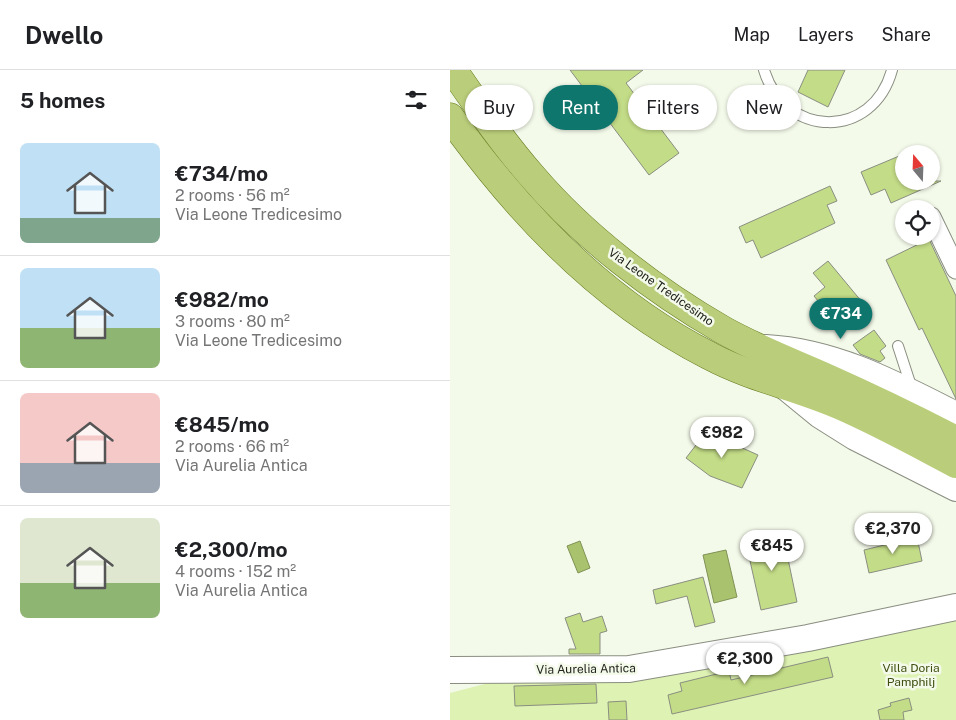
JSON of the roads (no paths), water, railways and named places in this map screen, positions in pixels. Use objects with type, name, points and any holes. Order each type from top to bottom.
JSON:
[{"type":"main road","name":"Via Leone Tredicesimo","points":[[453,70],[530,175],[594,238],[677,301],[754,346],[899,411],[956,440]]},
{"type":"main road","points":[[450,117],[478,157],[522,210],[562,250],[602,284],[646,317],[707,355],[727,365],[840,406],[956,464]]},
{"type":"main road","points":[[784,386],[838,427],[956,488]]},
{"type":"main road","name":"Via Aurelia Antica","points":[[450,670],[629,669],[808,638],[956,607]]},
{"type":"street","points":[[940,236],[956,269]]},
{"type":"street","points":[[754,346],[804,351],[832,358],[913,392],[956,414]]},
{"type":"lane","points":[[764,70],[767,81],[783,104],[793,113],[822,123],[840,122],[867,109],[878,99],[892,70]]},
{"type":"lane","points":[[898,346],[913,392]]},
{"type":"park label","name":"Villa Doria Pamphilj","points":[[911,675]]}]
